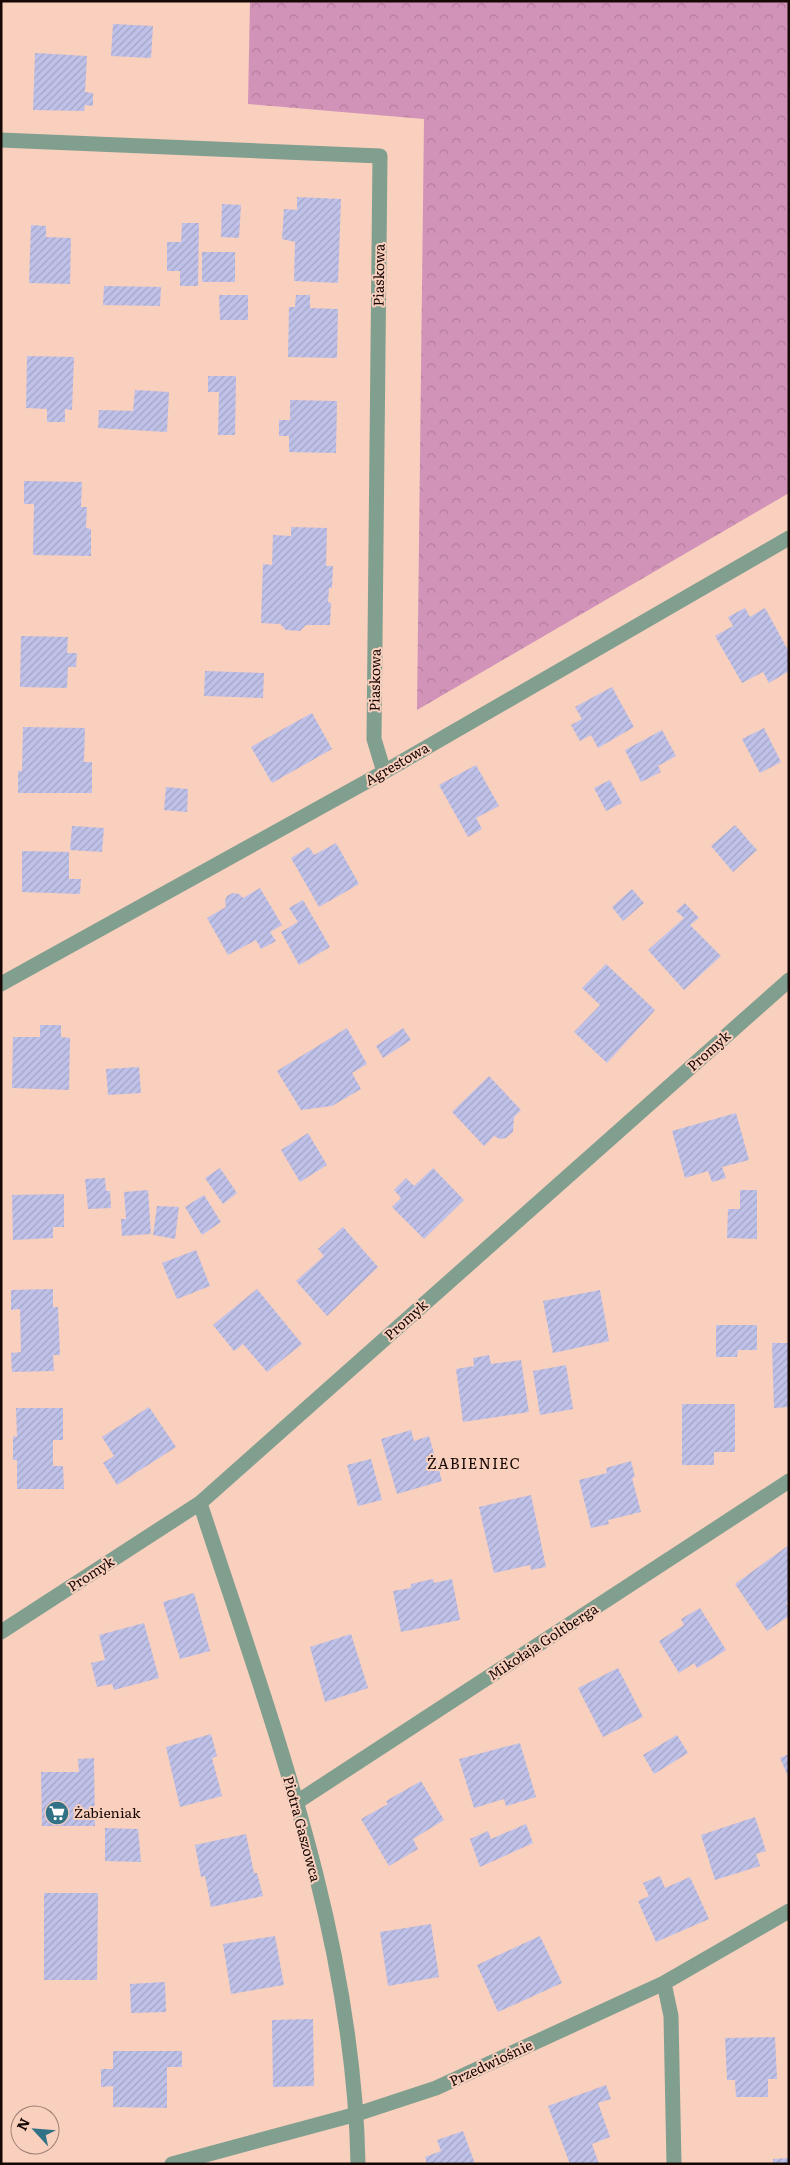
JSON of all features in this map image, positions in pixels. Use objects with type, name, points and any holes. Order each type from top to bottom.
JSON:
[{"type":"street","name":"Piaskowa","points":[[1,140],[380,156],[374,738],[384,772]]},
{"type":"street","name":"Agrestowa","points":[[1,984],[384,772],[789,538]]},
{"type":"street","name":"Promyk","points":[[1,1632],[200,1503],[789,980]]},
{"type":"street","name":"Mikołaja Goltberga","points":[[297,1802],[789,1481]]},
{"type":"street","name":"Piotra Gaszowca","points":[[200,1503],[297,1802],[336,1955],[357,2114],[358,2164]]},
{"type":"street","name":"Przedwiośnie","points":[[172,2164],[357,2114],[436,2088],[664,1982],[789,1911]]},
{"type":"street","points":[[664,1982],[672,2016],[674,2164]]},
{"type":"green space","points":[[250,1],[789,1],[789,493],[417,710],[424,119],[248,104]]},
{"type":"building","points":[[113,24],[153,26],[151,58],[111,56]]},
{"type":"building","points":[[35,53],[87,56],[85,92],[93,93],[93,106],[85,105],[84,111],[33,110]]},
{"type":"building","points":[[297,197],[341,199],[338,283],[294,281],[295,242],[282,239],[284,209],[297,210]]},
{"type":"building","points":[[222,204],[241,205],[239,238],[221,237]]},
{"type":"building","points":[[182,223],[199,223],[198,286],[180,286],[180,271],[167,271],[167,242],[181,242]]},
{"type":"building","points":[[31,225],[46,226],[46,237],[71,238],[70,284],[29,283]]},
{"type":"building","points":[[202,252],[235,252],[235,282],[202,282]]},
{"type":"building","points":[[104,286],[161,287],[160,306],[103,305]]},
{"type":"building","points":[[219,295],[248,295],[248,320],[220,320]]},
{"type":"building","points":[[296,295],[310,295],[310,308],[338,309],[337,358],[288,357],[289,307],[295,307]]},
{"type":"building","points":[[27,356],[74,357],[72,410],[65,409],[65,422],[47,422],[47,409],[26,408]]},
{"type":"building","points":[[208,376],[236,376],[235,435],[218,435],[219,392],[208,392]]},
{"type":"building","points":[[135,390],[169,392],[167,432],[98,428],[99,410],[133,411]]},
{"type":"building","points":[[290,400],[337,401],[336,453],[289,452],[289,436],[279,436],[279,420],[290,420]]},
{"type":"building","points":[[24,481],[82,482],[81,507],[87,507],[86,528],[91,529],[91,556],[33,555],[34,504],[24,504]]},
{"type":"building","points":[[291,527],[327,528],[326,566],[333,566],[332,588],[329,588],[328,602],[331,603],[330,625],[306,625],[300,631],[286,630],[280,624],[261,623],[263,564],[272,565],[273,535],[291,536]]},
{"type":"building","points":[[745,608],[750,617],[765,608],[789,652],[789,671],[769,683],[763,672],[742,683],[715,636],[733,626],[728,617]]},
{"type":"building","points":[[21,636],[68,637],[67,653],[77,653],[76,667],[68,667],[67,688],[20,687]]},
{"type":"building","points":[[205,671],[264,673],[263,698],[204,696]]},
{"type":"building","points":[[612,687],[634,727],[598,748],[591,735],[580,741],[571,725],[582,719],[575,707]]},
{"type":"building","points":[[312,713],[332,749],[272,783],[251,747]]},
{"type":"building","points":[[23,727],[85,728],[84,762],[92,762],[92,793],[18,793],[18,771],[22,771]]},
{"type":"building","points":[[764,728],[781,762],[760,773],[742,739]]},
{"type":"building","points":[[662,730],[676,756],[658,766],[661,772],[641,782],[625,750]]},
{"type":"building","points":[[476,765],[499,806],[476,818],[482,829],[468,837],[439,785]]},
{"type":"building","points":[[610,780],[622,803],[606,811],[594,788]]},
{"type":"building","points":[[166,787],[188,789],[187,812],[164,810]]},
{"type":"building","points":[[735,825],[757,850],[733,872],[711,846]]},
{"type":"building","points":[[72,826],[104,828],[102,852],[70,850]]},
{"type":"building","points":[[336,843],[359,884],[319,907],[291,858],[309,847],[314,855]]},
{"type":"building","points":[[22,851],[69,852],[69,879],[81,879],[80,894],[22,892]]},
{"type":"building","points":[[260,888],[282,925],[270,932],[276,941],[261,949],[256,940],[228,955],[207,918],[226,907],[225,901],[227,896],[233,893],[239,894],[243,898]]},
{"type":"building","points":[[632,889],[644,903],[623,921],[612,907]]},
{"type":"building","points":[[303,900],[330,947],[299,965],[281,932],[298,922],[289,908]]},
{"type":"building","points":[[685,903],[699,918],[690,925],[721,956],[684,990],[648,950],[684,918],[676,911]]},
{"type":"building","points":[[606,964],[655,1010],[607,1063],[574,1032],[600,1005],[582,988]]},
{"type":"building","points":[[40,1025],[61,1025],[61,1037],[70,1038],[69,1090],[12,1088],[13,1037],[40,1037]]},
{"type":"building","points":[[347,1028],[367,1064],[352,1073],[361,1089],[332,1106],[301,1110],[277,1071]]},
{"type":"building","points":[[403,1028],[411,1040],[383,1058],[376,1046]]},
{"type":"building","points":[[139,1067],[141,1093],[108,1095],[106,1069]]},
{"type":"building","points":[[489,1076],[521,1110],[514,1117],[513,1132],[506,1138],[500,1139],[494,1136],[484,1146],[452,1112]]},
{"type":"building","points":[[736,1113],[749,1160],[722,1167],[726,1178],[712,1182],[708,1171],[685,1178],[672,1131]]},
{"type":"building","points":[[308,1133],[327,1165],[300,1182],[281,1150]]},
{"type":"building","points":[[220,1168],[237,1193],[223,1204],[205,1178]]},
{"type":"building","points":[[433,1168],[464,1200],[424,1239],[392,1207],[401,1198],[394,1190],[406,1178],[414,1186]]},
{"type":"building","points":[[105,1178],[106,1191],[110,1191],[111,1208],[88,1209],[85,1179]]},
{"type":"building","points":[[148,1190],[151,1234],[122,1236],[121,1219],[126,1219],[124,1192]]},
{"type":"building","points":[[740,1190],[757,1190],[757,1239],[727,1238],[728,1209],[740,1209]]},
{"type":"building","points":[[64,1194],[64,1227],[53,1227],[53,1238],[13,1240],[12,1195]]},
{"type":"building","points":[[204,1195],[221,1222],[202,1235],[185,1207]]},
{"type":"building","points":[[157,1206],[179,1207],[175,1239],[153,1235]]},
{"type":"building","points":[[343,1227],[378,1267],[327,1316],[296,1281],[324,1256],[318,1249]]},
{"type":"building","points":[[196,1250],[210,1286],[177,1299],[162,1263]]},
{"type":"building","points":[[53,1289],[53,1307],[58,1307],[60,1355],[53,1355],[54,1371],[12,1372],[11,1353],[21,1352],[20,1309],[11,1310],[11,1290]]},
{"type":"building","points":[[257,1289],[302,1344],[267,1372],[243,1344],[234,1351],[213,1325]]},
{"type":"building","points":[[600,1290],[609,1341],[553,1353],[543,1301]]},
{"type":"building","points":[[716,1325],[757,1325],[757,1350],[738,1350],[737,1357],[716,1357]]},
{"type":"building","points":[[772,1343],[789,1343],[789,1407],[774,1408]]},
{"type":"building","points":[[489,1355],[491,1364],[521,1360],[529,1412],[463,1422],[456,1369],[474,1366],[473,1358]]},
{"type":"building","points":[[566,1365],[573,1409],[540,1415],[533,1371]]},
{"type":"building","points":[[682,1404],[735,1404],[735,1452],[714,1452],[714,1465],[682,1465]]},
{"type":"building","points":[[149,1407],[176,1447],[117,1485],[103,1463],[114,1456],[102,1437]]},
{"type":"building","points":[[16,1408],[63,1408],[63,1440],[53,1440],[53,1466],[63,1466],[64,1489],[17,1489],[17,1460],[13,1460],[13,1436],[17,1437]]},
{"type":"building","points":[[411,1430],[414,1441],[429,1436],[442,1481],[397,1494],[381,1439]]},
{"type":"building","points":[[371,1459],[382,1500],[358,1506],[347,1465]]},
{"type":"building","points":[[631,1461],[635,1477],[632,1478],[641,1512],[608,1520],[609,1524],[591,1528],[579,1480],[607,1473],[606,1468]]},
{"type":"building","points":[[531,1495],[546,1567],[531,1570],[530,1565],[494,1573],[479,1507]]},
{"type":"building","points":[[789,1545],[789,1601],[786,1603],[789,1607],[789,1616],[767,1631],[735,1584]]},
{"type":"building","points":[[433,1579],[434,1583],[452,1579],[460,1620],[401,1632],[393,1591],[411,1588],[411,1584]]},
{"type":"building","points":[[194,1593],[210,1651],[180,1659],[163,1602]]},
{"type":"building","points":[[700,1608],[726,1650],[697,1668],[694,1663],[679,1673],[659,1641],[684,1625],[681,1619]]},
{"type":"building","points":[[144,1623],[159,1678],[114,1690],[112,1684],[97,1687],[91,1663],[105,1660],[99,1635]]},
{"type":"building","points":[[351,1634],[368,1688],[325,1702],[310,1647]]},
{"type":"building","points":[[618,1668],[643,1717],[603,1737],[578,1688]]},
{"type":"building","points":[[211,1734],[217,1756],[212,1758],[222,1796],[180,1807],[166,1747]]},
{"type":"building","points":[[677,1735],[688,1753],[654,1774],[643,1755]]},
{"type":"building","points":[[520,1743],[536,1797],[506,1806],[504,1799],[474,1808],[459,1759]]},
{"type":"building","points":[[789,1754],[789,1779],[780,1758]]},
{"type":"building","points":[[94,1758],[95,1826],[42,1826],[41,1772],[79,1772],[78,1759]]},
{"type":"building","points":[[421,1781],[444,1820],[413,1839],[418,1849],[389,1866],[361,1819],[388,1804],[386,1801]]},
{"type":"building","points":[[755,1817],[766,1851],[756,1854],[760,1866],[715,1880],[701,1835]]},
{"type":"building","points":[[526,1824],[533,1843],[480,1867],[470,1839],[488,1831],[491,1839]]},
{"type":"building","points":[[105,1828],[138,1829],[141,1862],[105,1861]]},
{"type":"building","points":[[246,1834],[254,1873],[257,1873],[263,1896],[211,1907],[205,1876],[201,1877],[195,1845]]},
{"type":"building","points":[[660,1876],[665,1888],[690,1877],[709,1919],[656,1942],[638,1901],[649,1896],[643,1883]]},
{"type":"building","points":[[44,1893],[98,1893],[97,1980],[44,1980]]},
{"type":"building","points":[[431,1924],[439,1977],[388,1986],[380,1932]]},
{"type":"building","points":[[275,1936],[284,1985],[231,1994],[223,1944]]},
{"type":"building","points":[[540,1936],[562,1983],[498,2012],[477,1965]]},
{"type":"building","points":[[165,1982],[166,2012],[131,2013],[130,1984]]},
{"type":"building","points":[[313,2019],[314,2086],[273,2087],[272,2020]]},
{"type":"building","points":[[775,2037],[777,2079],[768,2079],[768,2097],[736,2097],[735,2080],[727,2080],[725,2038]]},
{"type":"building","points":[[113,2051],[182,2051],[182,2067],[167,2067],[167,2108],[113,2107],[113,2086],[101,2087],[101,2069],[113,2069]]},
{"type":"building","points":[[606,2085],[611,2099],[598,2103],[610,2137],[592,2144],[599,2164],[570,2164],[548,2106]]},
{"type":"building","points":[[463,2131],[475,2164],[427,2164],[425,2157],[441,2151],[437,2140]]},
{"type":"building","points":[[789,2158],[789,2164],[773,2164],[773,2159]]},
{"type":"place","name":"Żabieniak","points":[[57,1813]]},
{"type":"district","name":"ŻABIENIEC","points":[[474,1464]]}]
